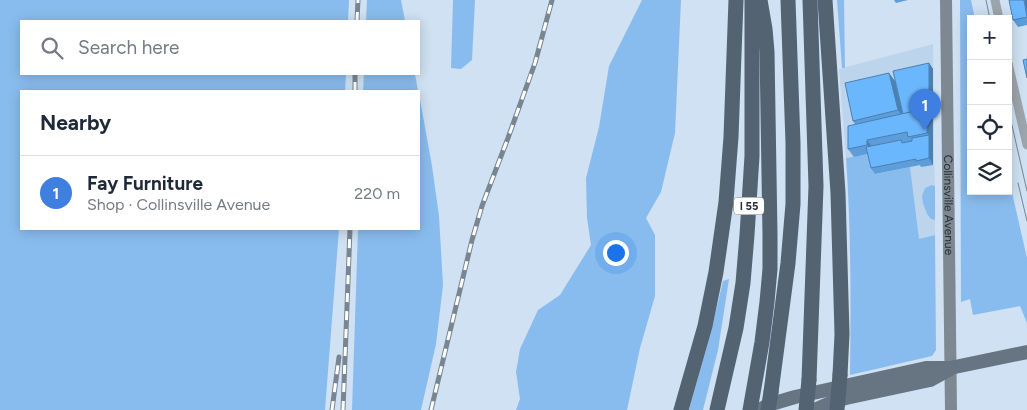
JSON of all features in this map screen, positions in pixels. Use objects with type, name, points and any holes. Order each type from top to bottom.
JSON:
[{"type":"highway","points":[[681,410],[705,326],[716,272],[726,202],[731,137],[736,0]]},
{"type":"highway","name":"I 55","points":[[717,410],[736,328],[743,283],[752,156],[752,0]]},
{"type":"highway","points":[[754,407],[768,302],[770,268],[767,52],[760,0]]},
{"type":"highway","points":[[768,410],[783,396],[792,204],[788,0]]},
{"type":"highway","points":[[806,410],[809,380],[816,186],[810,0]]},
{"type":"highway","points":[[825,0],[838,193],[840,279],[837,410]]},
{"type":"highway","points":[[827,410],[839,379]]},
{"type":"main road","name":"Collinsville Avenue","points":[[946,0],[951,410]]},
{"type":"main road","points":[[754,407],[768,405],[783,396],[839,379],[926,368],[950,368],[1027,352]]},
{"type":"main road","points":[[815,410],[846,398],[930,380],[950,368]]},
{"type":"street","points":[[995,0],[998,15]]},
{"type":"street","points":[[1012,80],[1027,145]]},
{"type":"shaded area","points":[[0,0],[349,0],[348,20],[20,20],[20,75],[346,75],[345,90],[20,90],[20,230],[339,230],[325,410],[0,410]]},
{"type":"shaded area","points":[[367,0],[401,0],[405,20],[366,20]]},
{"type":"shaded area","points":[[453,0],[475,0],[472,60],[461,69],[451,68]]},
{"type":"shaded area","points":[[642,0],[681,0],[675,133],[661,192],[646,218],[655,235],[655,296],[640,348],[627,410],[516,410],[520,399],[516,372],[520,349],[538,310],[560,295],[591,245],[587,218],[586,178],[599,127],[609,66]]},
{"type":"shaded area","points":[[837,0],[844,0],[845,68],[842,68]]},
{"type":"shaded area","points":[[960,0],[971,0],[974,15],[967,15],[967,195],[1012,195],[1012,192],[1027,258],[1027,323],[1020,306],[973,315],[970,299],[961,302]]},
{"type":"shaded area","points":[[933,44],[935,186],[932,185],[931,219],[935,220],[935,235],[919,240],[875,174],[854,157],[846,158],[839,69]]},
{"type":"shaded area","points":[[364,75],[415,75],[418,90],[363,90]]},
{"type":"shaded area","points":[[420,100],[439,216],[443,285],[436,344],[421,410],[352,410],[358,230],[420,230]]},
{"type":"shaded area","points":[[871,154],[876,174],[910,167],[919,239],[935,235],[936,350],[932,356],[850,375],[850,267],[846,158]]},
{"type":"shaded area","points":[[932,185],[935,186],[935,220],[931,219],[927,214],[922,196],[925,188]]},
{"type":"shaded area","points":[[729,279],[718,350],[703,410],[689,410],[723,281]]},
{"type":"building","points":[[1009,0],[1024,0],[1027,17],[1013,20]]},
{"type":"building","points":[[1027,59],[1027,78],[1023,60]]},
{"type":"building","points":[[929,63],[929,110],[928,108],[903,114],[893,71]]},
{"type":"building","points":[[889,73],[898,110],[853,121],[845,83]]},
{"type":"building","points":[[928,108],[927,133],[908,137],[907,132],[867,140],[867,145],[848,149],[848,126]]},
{"type":"building","points":[[929,135],[929,158],[871,168],[866,147],[901,140],[902,143],[912,141],[912,138]]},
{"type":"tram line","points":[[986,0],[989,15]]},
{"type":"tram line","points":[[1012,125],[1027,191]]},
{"type":"tram line","points":[[1018,183],[1027,221]]},
{"type":"railway","points":[[357,20],[358,0]]},
{"type":"railway","points":[[431,410],[482,206],[535,63],[552,0]]},
{"type":"railway","points":[[355,75],[355,90]]},
{"type":"railway","points":[[343,410],[350,230]]},
{"type":"railway","points":[[332,410],[339,357]]},
{"type":"place","name":"Fay Furniture","points":[[925,130]]}]
